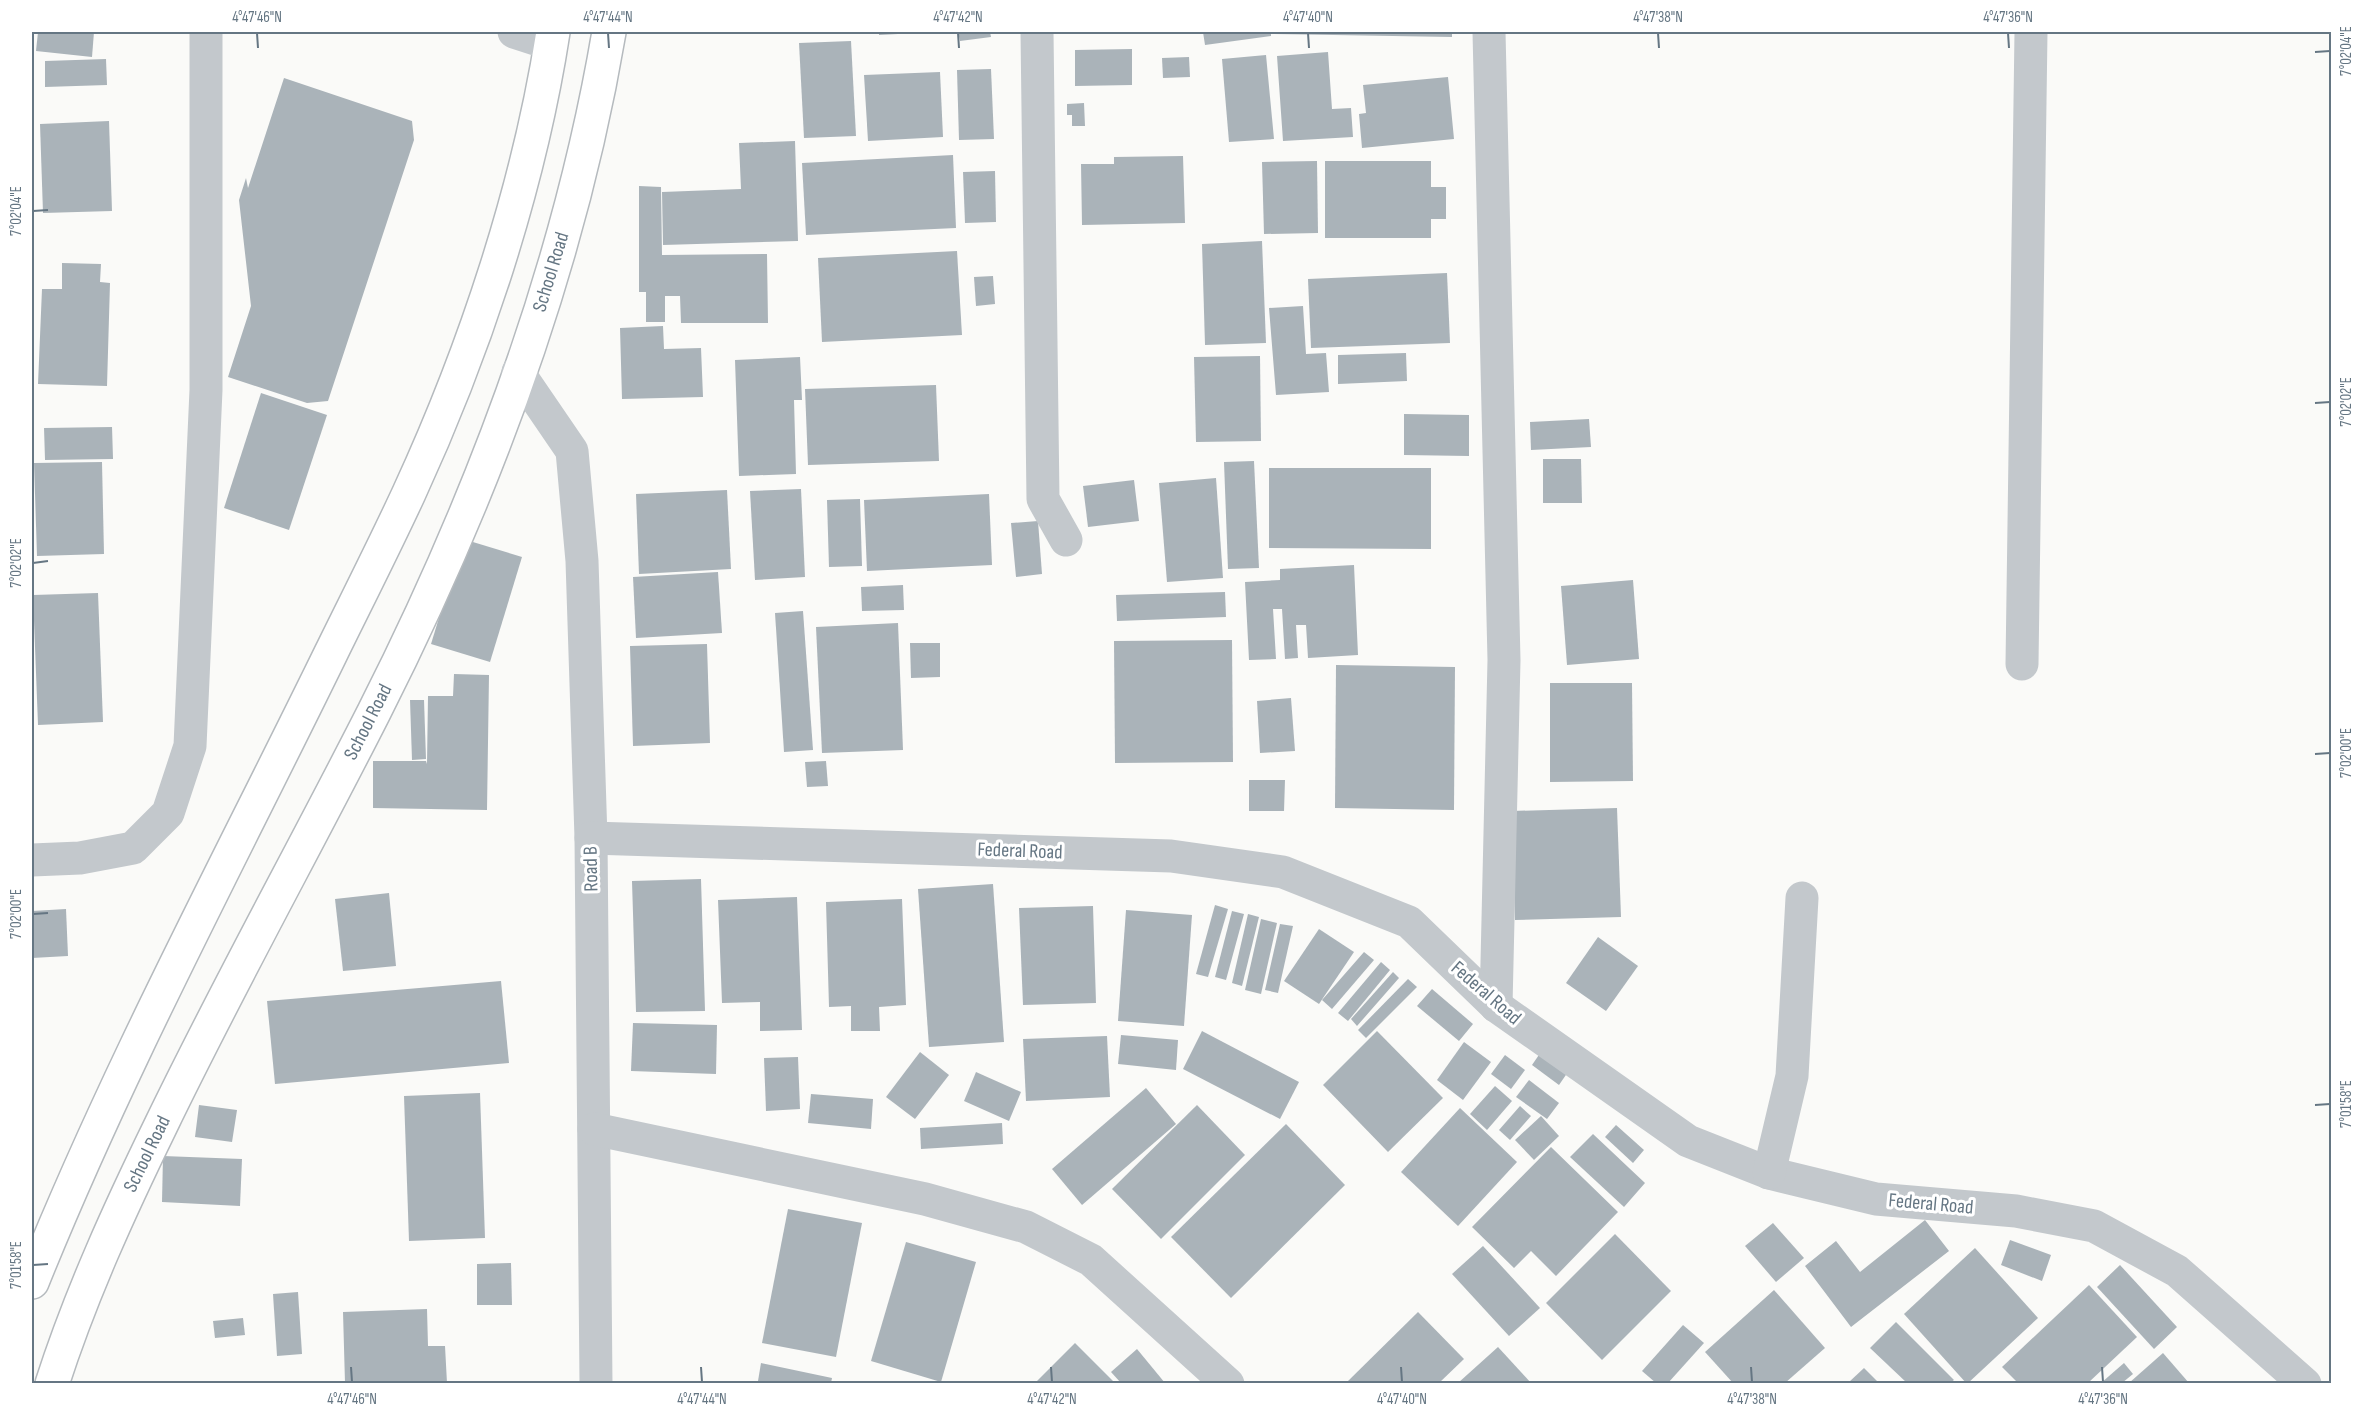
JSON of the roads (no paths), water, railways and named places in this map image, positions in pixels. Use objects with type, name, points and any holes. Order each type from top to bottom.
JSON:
[{"type":"main road","name":"School Road","points":[[52,1383],[114,1221],[188,1069],[375,710],[446,560],[495,440],[543,300],[582,173],[609,32]]},
{"type":"main road","points":[[32,1282],[119,1077],[235,850],[410,490],[461,368],[500,255],[532,135],[552,38]]},
{"type":"street","points":[[32,860],[80,858],[133,848],[168,813],[190,746],[206,390],[206,32]]},
{"type":"street","points":[[514,32],[552,38]]},
{"type":"street","points":[[1037,32],[1043,499],[1066,540]]},
{"type":"street","points":[[1489,32],[1504,660],[1496,1006]]},
{"type":"street","points":[[2022,664],[2031,32]]},
{"type":"street","name":"Road B","points":[[518,372],[572,451],[582,561],[591,838],[596,1383]]},
{"type":"street","name":"Federal Road","points":[[591,838],[1171,856],[1283,872],[1409,922],[1496,1006],[1688,1141],[1769,1173],[1876,1199],[2016,1211],[2094,1226],[2177,1270],[2305,1383]]},
{"type":"street","points":[[1769,1173],[1792,1076],[1802,898]]},
{"type":"street","points":[[594,1129],[925,1199],[1026,1227],[1091,1260],[1228,1383]]}]
